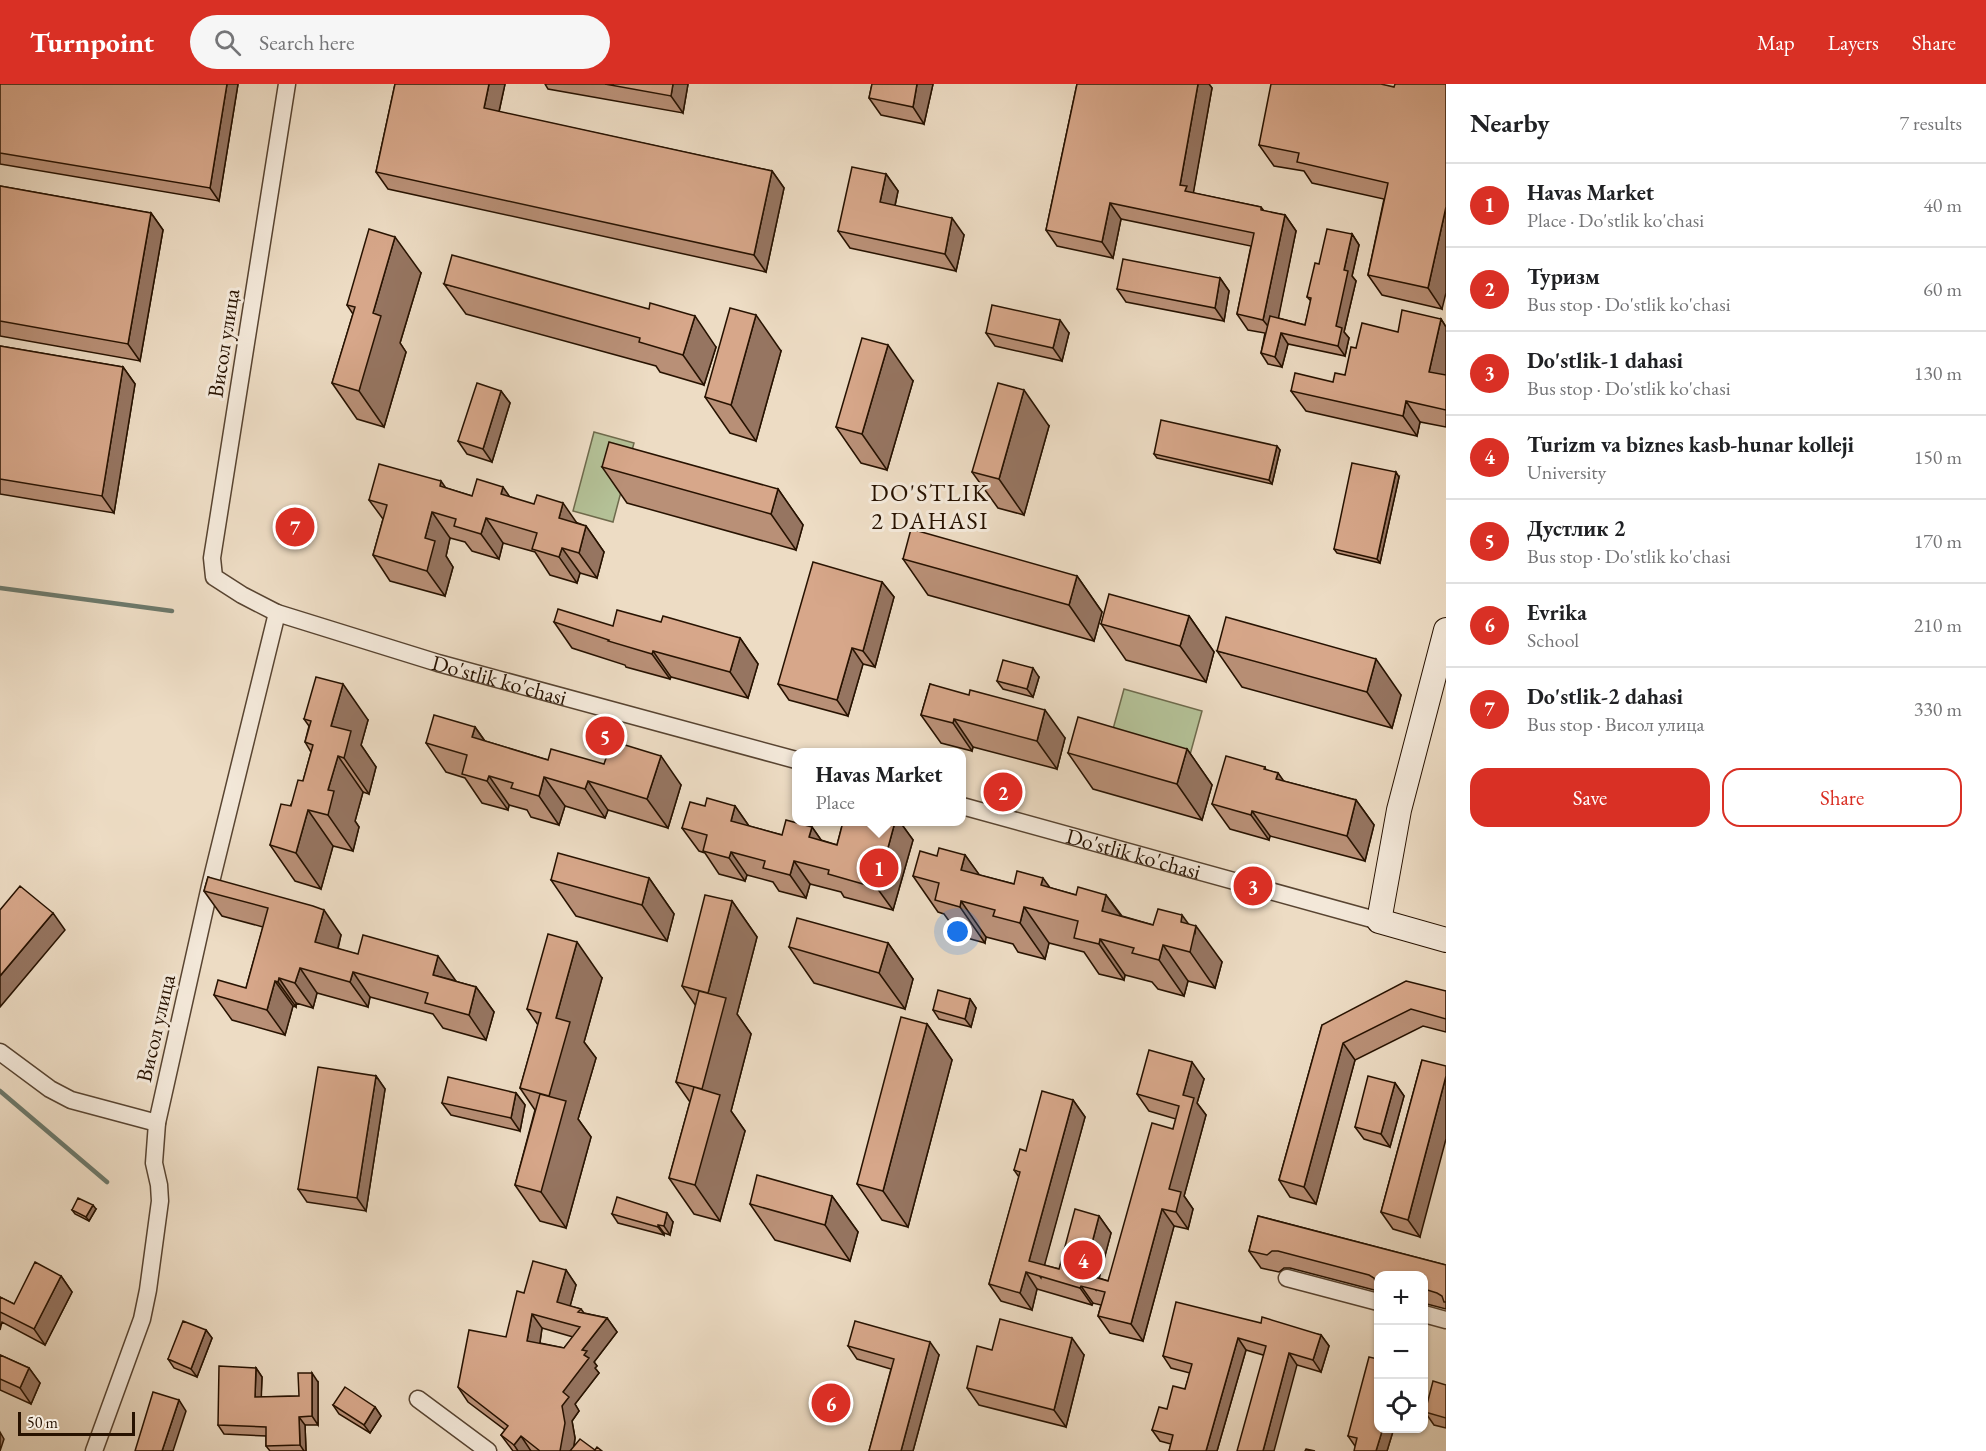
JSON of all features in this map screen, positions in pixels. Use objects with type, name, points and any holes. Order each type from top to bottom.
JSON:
[{"type":"street","name":"Висол улица","points":[[242,595],[214,577],[212,558],[288,84]]},
{"type":"street","name":"Do'stlik ko'chasi","points":[[242,595],[277,613],[438,663],[792,759]]},
{"type":"street","name":"Висол улица","points":[[94,1451],[138,1331],[148,1290],[160,1202],[154,1162],[157,1123],[210,886],[277,613]]},
{"type":"street","points":[[1379,921],[1399,810],[1446,630]]},
{"type":"street","name":"Do'stlik ko'chasi","points":[[966,807],[1446,940]]},
{"type":"street","points":[[0,1052],[50,1089],[71,1100],[157,1123]]},
{"type":"street","points":[[1287,1278],[1374,1301]]},
{"type":"street","points":[[1428,1315],[1446,1320]]},
{"type":"street","points":[[418,1399],[488,1451]]},
{"type":"green space","points":[[594,432],[634,443],[613,522],[573,511]]},
{"type":"green space","points":[[1124,689],[1202,711],[1188,762],[1110,740]]},
{"type":"building","points":[[0,84],[227,84],[210,188],[0,153]]},
{"type":"building","points":[[395,84],[489,84],[484,108],[772,171],[754,255],[376,172]]},
{"type":"building","points":[[605,84],[673,84],[671,96]]},
{"type":"building","points":[[872,84],[917,84],[913,107],[869,98]]},
{"type":"building","points":[[1077,84],[1198,84],[1180,185],[1187,186],[1185,191],[1261,207],[1261,210],[1285,215],[1263,320],[1237,314],[1254,233],[1110,203],[1102,242],[1046,230]]},
{"type":"building","points":[[1271,84],[1381,84],[1394,87],[1395,84],[1446,84],[1446,207],[1428,288],[1368,275],[1388,183],[1297,162],[1299,153],[1259,145]]},
{"type":"building","points":[[852,167],[886,174],[880,202],[952,218],[945,254],[838,231]]},
{"type":"building","points":[[0,186],[151,213],[128,344],[0,321]]},
{"type":"building","points":[[369,229],[395,237],[373,313],[381,316],[359,391],[332,383],[355,307],[347,305]]},
{"type":"building","points":[[1327,229],[1352,234],[1344,270],[1348,271],[1336,326],[1342,328],[1338,346],[1281,333],[1275,357],[1261,353],[1270,316],[1305,325],[1311,298],[1307,297],[1315,263],[1319,264]]},
{"type":"building","points":[[452,255],[649,309],[650,303],[695,316],[683,355],[639,342],[640,338],[444,284]]},
{"type":"building","points":[[1123,259],[1220,278],[1215,308],[1117,289]]},
{"type":"building","points":[[992,305],[1060,320],[1053,348],[986,333]]},
{"type":"building","points":[[730,308],[756,315],[731,405],[705,397]]},
{"type":"building","points":[[1402,310],[1441,319],[1429,372],[1446,375],[1446,410],[1406,401],[1403,416],[1291,391],[1295,373],[1333,382],[1335,373],[1345,375],[1351,347],[1356,348],[1362,323],[1398,332]]},
{"type":"building","points":[[862,338],[888,345],[862,434],[836,427]]},
{"type":"building","points":[[0,346],[123,367],[102,496],[0,479]]},
{"type":"building","points":[[477,383],[501,391],[483,449],[458,441]]},
{"type":"building","points":[[998,383],[1024,390],[999,479],[972,472]]},
{"type":"building","points":[[1161,420],[1277,446],[1269,480],[1154,454]]},
{"type":"building","points":[[609,442],[778,489],[771,514],[602,467]]},
{"type":"building","points":[[1352,463],[1396,472],[1377,559],[1334,549]]},
{"type":"building","points":[[379,464],[441,481],[440,486],[472,496],[477,479],[503,487],[501,494],[534,504],[537,495],[563,503],[559,518],[586,526],[579,553],[562,548],[559,557],[532,549],[537,533],[486,518],[481,534],[454,526],[456,519],[432,512],[425,538],[435,541],[427,571],[373,555],[387,505],[369,500]]},
{"type":"building","points":[[911,529],[1077,576],[1069,605],[903,559]]},
{"type":"building","points":[[813,562],[882,582],[863,651],[852,648],[837,700],[778,684]]},
{"type":"building","points":[[1109,594],[1189,616],[1180,646],[1101,624]]},
{"type":"building","points":[[558,609],[613,626],[617,610],[661,622],[663,616],[740,638],[730,672],[653,651],[652,654],[554,622]]},
{"type":"building","points":[[1226,617],[1376,659],[1367,692],[1217,651]]},
{"type":"building","points":[[1003,660],[1033,668],[1027,689],[997,681]]},
{"type":"building","points":[[316,677],[343,684],[331,726],[351,731],[344,758],[338,756],[328,790],[334,791],[328,815],[308,810],[296,853],[270,845],[281,804],[291,806],[298,780],[303,781],[313,745],[305,742],[311,721],[304,719]]},
{"type":"building","points":[[930,684],[969,695],[970,690],[1045,710],[1037,741],[954,719],[953,723],[921,715]]},
{"type":"building","points":[[434,715],[475,727],[472,737],[548,760],[551,749],[604,764],[612,741],[661,756],[647,799],[588,781],[585,789],[544,777],[539,796],[511,788],[513,783],[489,776],[487,781],[462,774],[467,755],[426,743]]},
{"type":"building","points":[[1078,717],[1187,749],[1177,784],[1068,753]]},
{"type":"building","points":[[1226,756],[1265,767],[1264,769],[1278,773],[1276,779],[1356,800],[1347,836],[1252,811],[1251,815],[1212,804]]},
{"type":"building","points":[[707,798],[735,806],[731,821],[782,835],[786,820],[792,822],[792,826],[812,827],[809,837],[837,845],[842,826],[894,826],[877,888],[828,874],[829,870],[794,861],[790,875],[763,868],[765,861],[731,852],[729,858],[703,851],[707,835],[682,828],[690,802],[705,806]]},
{"type":"building","points":[[939,848],[965,855],[961,870],[1014,884],[1017,871],[1043,878],[1041,885],[1076,895],[1078,887],[1106,895],[1102,911],[1153,925],[1158,909],[1182,915],[1181,922],[1196,926],[1190,952],[1163,945],[1159,960],[1132,953],[1134,948],[1100,939],[1099,944],[1074,938],[1078,921],[1024,907],[1020,923],[993,916],[995,910],[961,901],[960,907],[935,900],[939,883],[913,876],[920,851],[937,856]]},
{"type":"building","points":[[558,853],[649,878],[642,905],[551,880]]},
{"type":"building","points":[[208,877],[324,910],[315,942],[358,954],[363,935],[438,956],[433,975],[476,987],[469,1015],[425,1003],[428,993],[353,972],[350,982],[300,968],[295,983],[279,978],[278,982],[275,981],[267,1010],[214,995],[218,980],[246,988],[268,908],[204,891]]},
{"type":"building","points":[[20,886],[53,913],[0,976],[0,910]]},
{"type":"building","points":[[705,895],[732,901],[708,993],[682,986]]},
{"type":"building","points":[[797,918],[888,943],[879,973],[789,947]]},
{"type":"building","points":[[548,934],[577,942],[556,1018],[570,1022],[549,1096],[520,1088],[541,1013],[527,1009]]},
{"type":"building","points":[[1406,981],[1446,991],[1446,1019],[1411,1009],[1343,1043],[1304,1187],[1279,1180],[1322,1025]]},
{"type":"building","points":[[938,990],[970,999],[965,1019],[933,1010]]},
{"type":"building","points":[[699,991],[726,998],[702,1089],[676,1082]]},
{"type":"building","points":[[901,1017],[927,1024],[883,1191],[857,1184]]},
{"type":"building","points":[[1149,1050],[1192,1062],[1183,1095],[1194,1098],[1169,1189],[1181,1192],[1176,1212],[1162,1209],[1131,1324],[1098,1316],[1105,1292],[1081,1286],[1080,1288],[1026,1272],[1020,1293],[989,1284],[1020,1172],[1014,1170],[1020,1149],[1026,1151],[1042,1091],[1073,1100],[1029,1261],[1059,1269],[1075,1209],[1099,1216],[1084,1274],[1108,1281],[1152,1123],[1173,1129],[1179,1106],[1137,1094]]},
{"type":"building","points":[[1422,1060],[1446,1066],[1446,1076],[1408,1220],[1381,1212]]},
{"type":"building","points":[[318,1067],[376,1076],[357,1198],[298,1189]]},
{"type":"building","points":[[1368,1076],[1395,1083],[1381,1134],[1355,1127]]},
{"type":"building","points":[[448,1077],[516,1093],[511,1118],[442,1103]]},
{"type":"building","points":[[694,1087],[720,1095],[695,1185],[669,1178]]},
{"type":"building","points":[[540,1094],[566,1101],[541,1192],[515,1185]]},
{"type":"building","points":[[757,1175],[832,1196],[825,1225],[750,1204]]},
{"type":"building","points":[[617,1197],[667,1213],[664,1226],[658,1225],[658,1227],[612,1214]]},
{"type":"building","points":[[78,1198],[93,1205],[86,1217],[72,1210]]},
{"type":"building","points":[[1258,1216],[1446,1265],[1446,1302],[1442,1296],[1428,1290],[1428,1271],[1374,1271],[1374,1278],[1278,1251],[1272,1251],[1267,1255],[1249,1251]]},
{"type":"building","points":[[533,1261],[566,1270],[557,1302],[581,1309],[578,1312],[607,1318],[582,1350],[587,1351],[584,1355],[589,1358],[563,1392],[569,1397],[562,1406],[565,1423],[560,1451],[540,1451],[521,1436],[514,1445],[501,1435],[508,1426],[458,1387],[469,1330],[506,1337],[517,1291],[524,1293]],"holes":[[[532,1314],[580,1327],[564,1348],[527,1341]]]},
{"type":"building","points":[[35,1262],[61,1276],[34,1329],[0,1312],[0,1297],[14,1304]]},
{"type":"building","points":[[1176,1302],[1261,1323],[1262,1317],[1321,1335],[1313,1360],[1289,1353],[1263,1451],[1237,1451],[1266,1346],[1238,1338],[1206,1451],[1169,1451],[1173,1435],[1152,1430],[1159,1407],[1167,1409],[1173,1386],[1185,1389],[1192,1364],[1163,1356]]},
{"type":"building","points":[[1000,1319],[1072,1338],[1054,1410],[967,1388],[977,1346],[992,1350]]},
{"type":"building","points":[[183,1321],[206,1330],[191,1369],[168,1359]]},
{"type":"building","points":[[855,1321],[930,1342],[901,1451],[869,1451],[894,1359],[848,1346]]},
{"type":"building","points":[[0,1355],[29,1368],[20,1388],[0,1379]]},
{"type":"building","points":[[1369,1357],[1374,1358],[1374,1433],[1381,1433],[1376,1451],[1354,1451],[1357,1438],[1348,1436]]},
{"type":"building","points":[[219,1366],[256,1368],[255,1397],[299,1396],[298,1373],[312,1373],[312,1416],[299,1417],[300,1445],[266,1446],[266,1427],[218,1425]]},
{"type":"building","points":[[1433,1381],[1446,1385],[1446,1418],[1428,1413],[1428,1400]]},
{"type":"building","points":[[345,1387],[375,1407],[364,1425],[333,1405]]},
{"type":"building","points":[[153,1392],[179,1400],[162,1451],[135,1451]]},
{"type":"building","points":[[580,1439],[595,1450],[597,1447],[602,1451],[570,1451]]},
{"type":"waterway","points":[[0,588],[172,611]]},
{"type":"waterway","points":[[0,1091],[107,1182]]},
{"type":"place","name":"Do'stlik-2 dahasi","points":[[295,527]]},
{"type":"place","name":"Дустлик 2","points":[[605,736]]},
{"type":"place","name":"Туризм","points":[[1003,792]]},
{"type":"place","name":"Havas Market","points":[[879,868]]},
{"type":"place","name":"Do'stlik-1 dahasi","points":[[1253,886]]},
{"type":"place","name":"Turizm va biznes kasb-hunar kolleji","points":[[1083,1260]]},
{"type":"place","name":"Evrika","points":[[831,1403]]},
{"type":"district","name":"DO'STLIK 2 DAHASI","points":[[930,507]]}]
